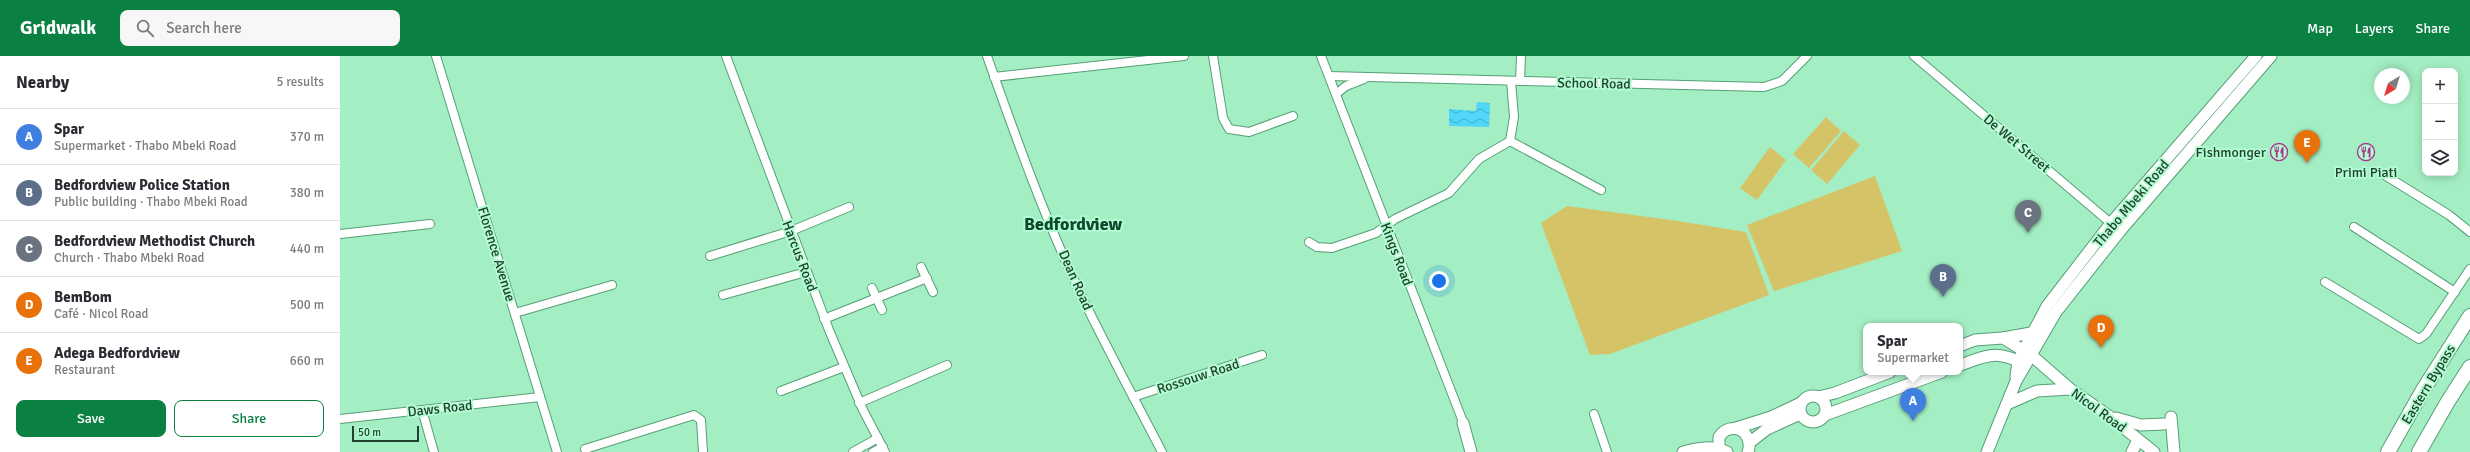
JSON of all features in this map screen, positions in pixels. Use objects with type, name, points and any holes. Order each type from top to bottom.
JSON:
[{"type":"highway","name":"Eastern Bypass","points":[[2388,452],[2423,390],[2470,316]]},
{"type":"highway","name":"Eastern Bypass","points":[[2420,452],[2447,402],[2470,367]]},
{"type":"main road","points":[[2240,82],[2256,56]]},
{"type":"main road","points":[[2240,82],[2271,56]]},
{"type":"main road","name":"Thabo Mbeki Road","points":[[2116,227],[2159,184],[2189,149],[2240,82]]},
{"type":"main road","name":"Thabo Mbeki Road","points":[[2024,357],[2036,334],[2047,306],[2240,82]]},
{"type":"main road","points":[[1963,345],[1987,337],[2003,338],[2036,334]]},
{"type":"main road","points":[[2003,338],[2024,357]]},
{"type":"main road","points":[[1963,351],[1965,364],[1996,354],[2024,357]]},
{"type":"main road","points":[[1987,452],[2016,381],[2024,357]]},
{"type":"main road","name":"Nicol Road","points":[[2024,357],[2045,368],[2070,389],[2109,416],[2150,451]]},
{"type":"main road","points":[[1749,448],[1767,428],[1801,409],[1809,396],[1818,397],[1835,393],[1882,375]]},
{"type":"main road","points":[[1801,409],[1811,423],[1820,421],[1825,415],[1934,375]]},
{"type":"main road","points":[[2007,404],[2037,391],[2070,389]]},
{"type":"main road","points":[[1818,397],[1825,403],[1825,415]]},
{"type":"main road","points":[[1683,452],[1721,434],[1727,429],[1736,428],[1776,415],[1801,409]]},
{"type":"main road","points":[[2109,416],[2141,425],[2167,421],[2174,452]]},
{"type":"main road","points":[[1463,423],[1472,450]]},
{"type":"main road","points":[[1736,428],[1744,432],[1749,448]]},
{"type":"main road","points":[[1683,452],[1705,447],[1721,451],[1721,434]]},
{"type":"main road","points":[[2132,452],[2138,440]]},
{"type":"street","name":"Florence Avenue","points":[[436,56],[557,452]]},
{"type":"street","name":"Harcus Road","points":[[726,56],[824,319],[859,403],[884,449]]},
{"type":"street","name":"Dean Road","points":[[987,56],[1067,261],[1133,397],[1162,452]]},
{"type":"street","points":[[994,77],[1184,56]]},
{"type":"street","points":[[1213,56],[1222,118],[1229,129],[1249,132],[1293,116]]},
{"type":"street","name":"Kings Road","points":[[1321,56],[1385,226],[1463,423]]},
{"type":"street","points":[[1520,81],[1521,56]]},
{"type":"street","name":"School Road","points":[[1329,76],[1764,87],[1782,81],[1807,56]]},
{"type":"street","name":"De Wet Street","points":[[1914,56],[2116,227]]},
{"type":"street","name":"School Road","points":[[1336,94],[1352,83],[1370,77]]},
{"type":"street","points":[[1309,242],[1317,247],[1332,248],[1376,233],[1395,219],[1449,193],[1479,159],[1510,141],[1514,118],[1511,81]]},
{"type":"street","points":[[1510,141],[1601,190]]},
{"type":"street","points":[[2383,174],[2448,215],[2470,232]]},
{"type":"street","points":[[710,256],[791,231],[849,207]]},
{"type":"street","points":[[340,234],[430,224]]},
{"type":"street","points":[[2354,227],[2455,292]]},
{"type":"street","points":[[921,267],[933,292]]},
{"type":"street","points":[[2325,282],[2419,339],[2426,334],[2470,269]]},
{"type":"street","points":[[723,295],[806,272]]},
{"type":"street","points":[[824,319],[927,278]]},
{"type":"street","points":[[515,313],[612,285]]},
{"type":"street","points":[[872,288],[882,310]]},
{"type":"street","name":"Rossouw Road","points":[[1133,397],[1262,355]]},
{"type":"street","points":[[859,403],[947,365]]},
{"type":"street","points":[[781,391],[844,367]]},
{"type":"street","name":"Daws Road","points":[[340,419],[540,396]]},
{"type":"street","points":[[422,410],[434,452]]},
{"type":"street","points":[[1594,414],[1607,452]]},
{"type":"street","points":[[585,449],[694,415],[700,420],[703,452]]},
{"type":"street","points":[[853,452],[878,438]]},
{"type":"street","points":[[873,452],[884,449]]},
{"type":"shaded area","points":[[1826,117],[1841,131],[1809,168],[1793,154]]},
{"type":"shaded area","points":[[1844,131],[1860,145],[1827,184],[1811,170]]},
{"type":"shaded area","points":[[1770,147],[1786,160],[1757,200],[1740,188]]},
{"type":"shaded area","points":[[1875,176],[1902,251],[1774,291],[1747,225]]},
{"type":"shaded area","points":[[1567,206],[1746,232],[1769,295],[1610,354],[1590,355],[1541,223]]},
{"type":"water","points":[[1477,102],[1490,103],[1489,127],[1449,126],[1449,109],[1476,111]]},
{"type":"place","name":"Fishmonger","points":[[2279,152]]},
{"type":"place","name":"Primi Piati","points":[[2366,152]]},
{"type":"place","name":"Adega Bedfordview","points":[[2307,163]]},
{"type":"place","name":"Bedfordview Methodist Church","points":[[2028,233]]},
{"type":"place","name":"Bedfordview Police Station","points":[[1943,297]]},
{"type":"place","name":"BemBom","points":[[2101,348]]},
{"type":"place","name":"Spar","points":[[1913,421]]},
{"type":"district","name":"Bedfordview","points":[[1073,224]]}]
